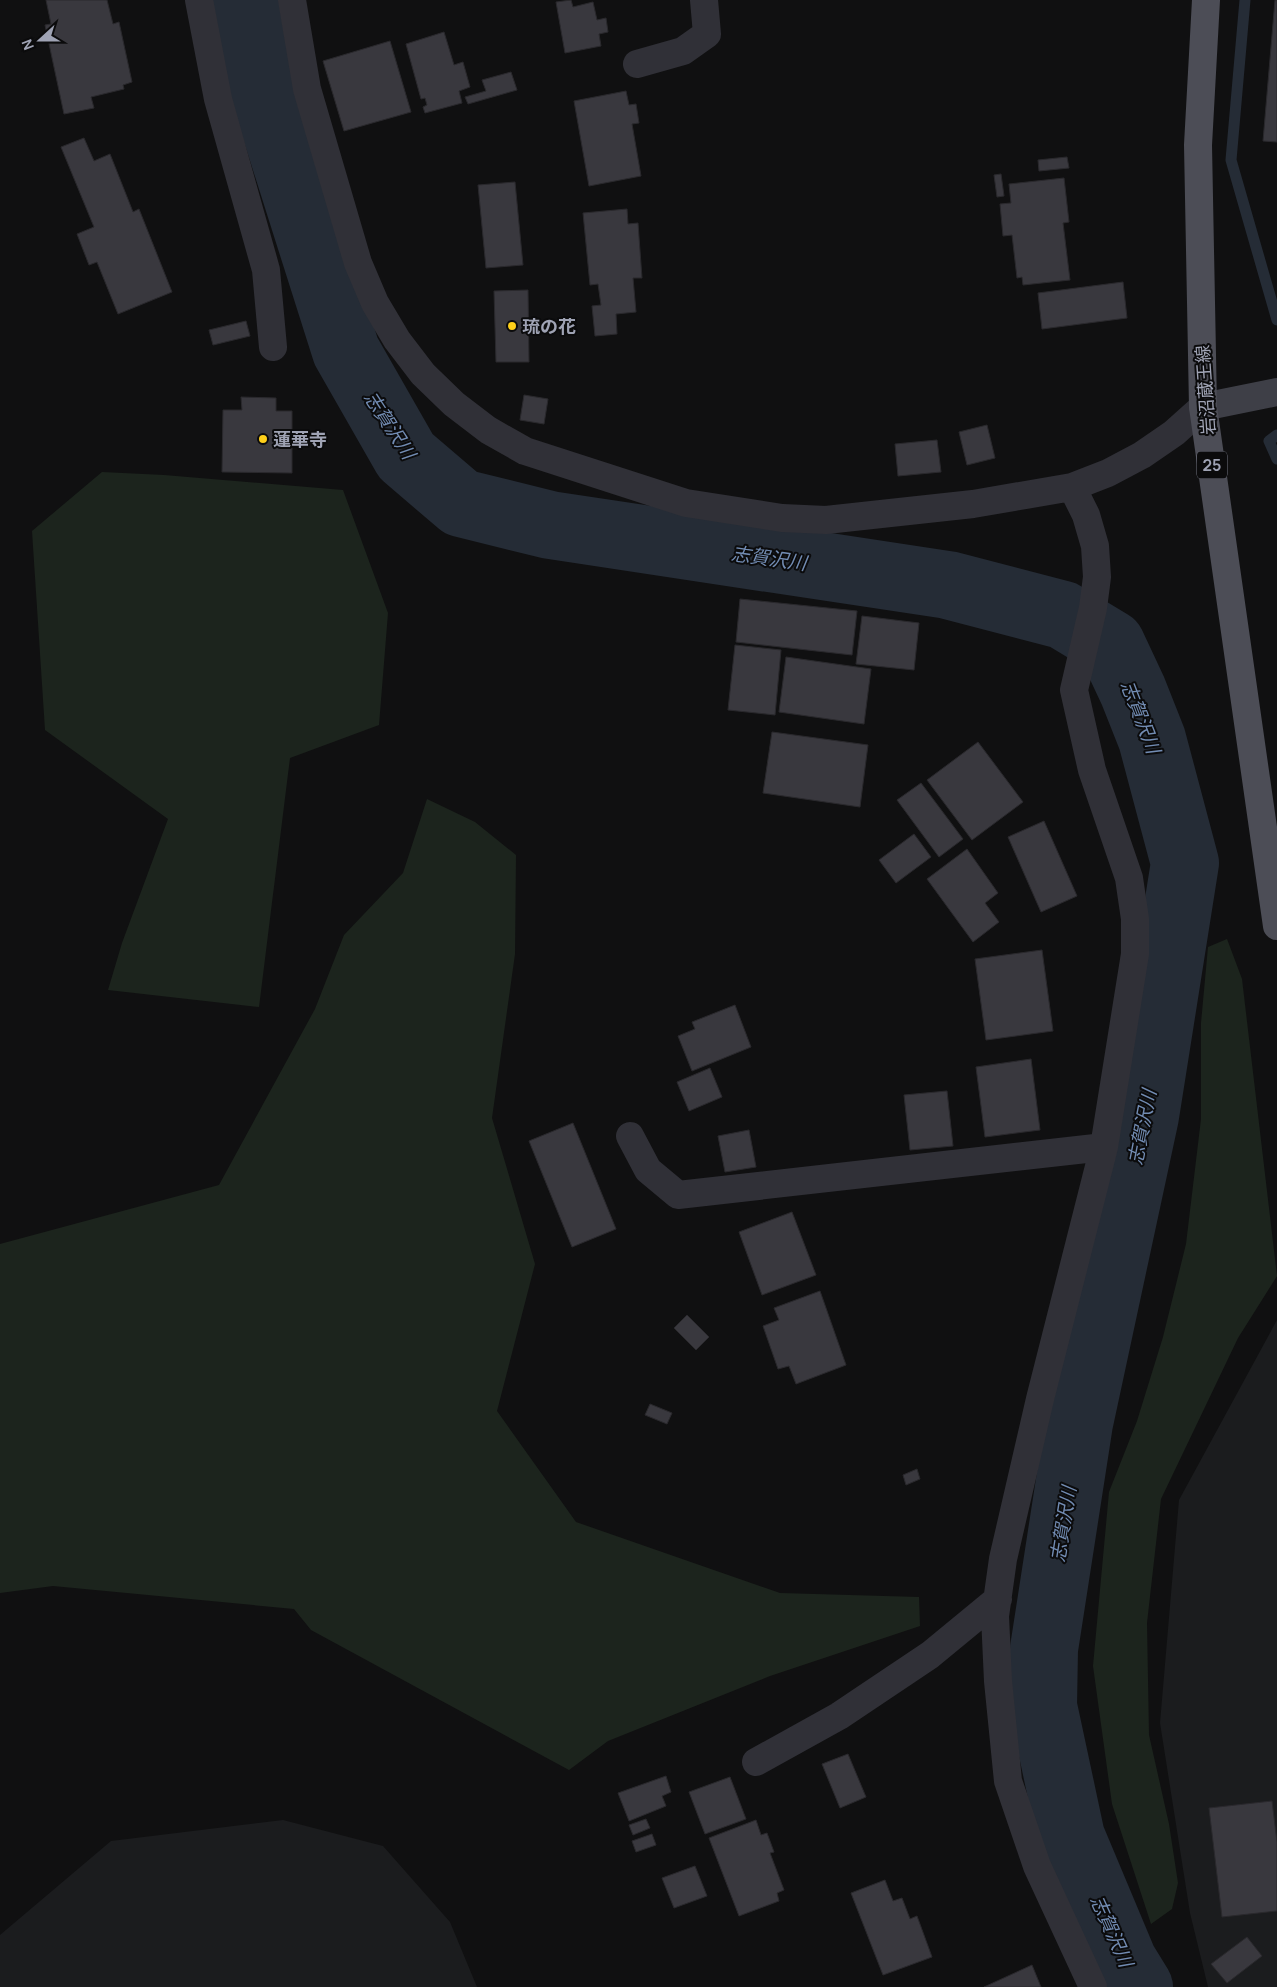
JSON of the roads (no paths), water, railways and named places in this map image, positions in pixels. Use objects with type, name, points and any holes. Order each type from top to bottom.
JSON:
[{"type":"main road","name":"岩沼蔵王線","points":[[1206,0],[1198,145],[1203,407],[1277,926]]},
{"type":"street","points":[[199,0],[218,99],[266,270],[273,347]]},
{"type":"street","points":[[292,0],[307,89],[358,263],[375,303],[397,340],[423,374],[454,404],[488,430],[525,451],[634,488],[686,503],[782,518],[826,520],[973,504],[1072,487],[1108,473],[1142,455],[1174,433],[1203,407],[1277,392]]},
{"type":"street","points":[[637,64],[683,51],[707,34],[704,0]]},
{"type":"street","points":[[1072,487],[1086,515],[1095,546],[1097,577],[1093,608],[1074,690],[1092,770],[1129,878],[1135,919],[1136,954],[1104,1147],[1040,1399],[1003,1559],[996,1616],[998,1681],[1008,1780],[1037,1866],[1093,1987]]},
{"type":"street","points":[[630,1136],[648,1170],[678,1195],[1104,1147]]},
{"type":"street","points":[[756,1762],[839,1716],[930,1655],[998,1599]]},
{"type":"waterway","name":"志賀沢川","points":[[244,0],[255,64],[346,351],[406,456],[461,503],[550,525],[948,585],[1063,615],[1111,644],[1133,691],[1152,739],[1185,863],[1145,1116],[1079,1423],[1044,1649],[1043,1706],[1071,1837],[1123,1961],[1139,1987]]},
{"type":"waterway","points":[[1245,0],[1231,160],[1277,320]]},
{"type":"waterway","points":[[1277,435],[1269,441],[1277,459]]},
{"type":"place","name":"琉の花","points":[[512,326]]},
{"type":"place","name":"蓮華寺","points":[[263,439]]}]
